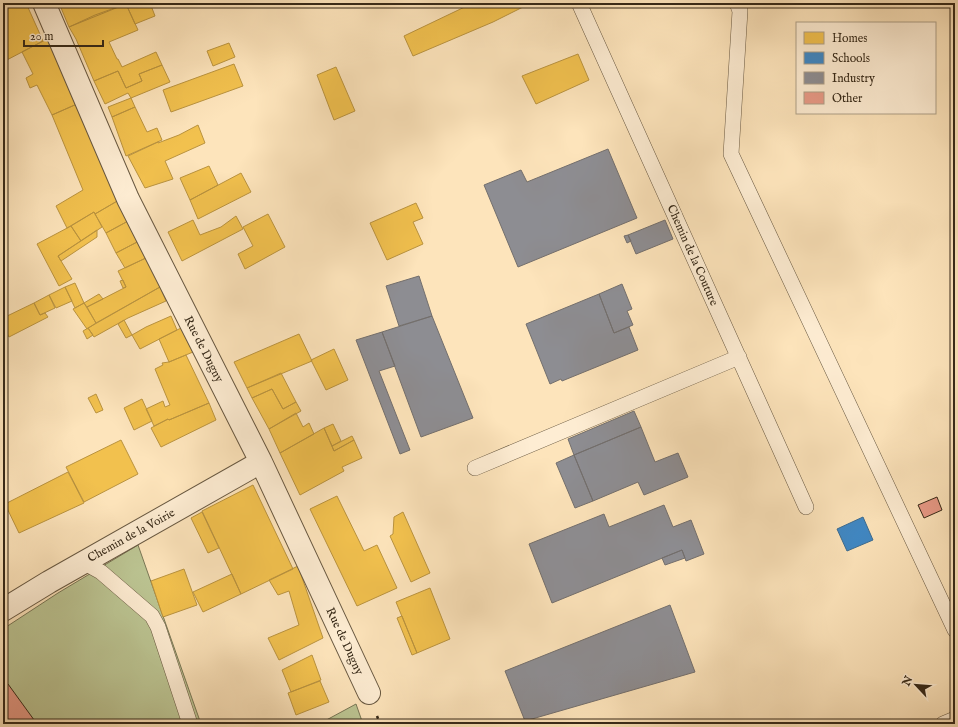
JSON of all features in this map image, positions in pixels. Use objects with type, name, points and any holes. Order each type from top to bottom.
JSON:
[{"type":"street","name":"Rue de Dugny","points":[[44,3],[128,199],[260,462],[369,693]]},
{"type":"street","name":"Chemin de la Voirie","points":[[3,610],[83,562],[260,462]]},
{"type":"lane","name":"Chemin de la Couture","points":[[578,3],[806,507]]},
{"type":"lane","points":[[737,3],[740,11],[731,154],[955,630]]},
{"type":"lane","points":[[475,468],[739,357]]},
{"type":"lane","points":[[83,562],[101,572],[152,616],[158,627],[190,724]]},
{"type":"lane","points":[[943,724],[955,719]]},
{"type":"green space","points":[[138,545],[201,724],[3,724],[3,629],[58,593]]},
{"type":"green space","points":[[356,704],[363,724],[319,724]]},
{"type":"building: Homes","points":[[3,3],[12,3],[3,7]]},
{"type":"building: Homes","points":[[12,3],[26,3],[43,41],[3,62],[3,7]]},
{"type":"building: Homes","points":[[59,3],[119,3],[121,6],[69,27]]},
{"type":"building: Homes","points":[[150,3],[155,16],[135,24],[126,4]]},
{"type":"building: Homes","points":[[473,3],[531,3],[493,22],[413,56],[404,36]]},
{"type":"building: Homes","points":[[126,4],[138,30],[109,42],[117,59],[122,67],[156,52],[162,65],[139,74],[142,81],[126,88],[118,71],[94,81],[76,39],[69,27],[95,15]]},
{"type":"building: Homes","points":[[47,39],[77,104],[52,115],[37,85],[30,88],[26,78],[33,74],[22,52]]},
{"type":"building: Homes","points":[[229,43],[235,57],[213,66],[207,51]]},
{"type":"building: Homes","points":[[578,54],[589,80],[536,104],[522,76]]},
{"type":"building: Homes","points":[[234,64],[243,86],[171,112],[163,90]]},
{"type":"building: Homes","points":[[162,65],[170,82],[131,98],[128,93],[105,104],[94,81],[118,71],[126,88],[142,81],[139,74]]},
{"type":"building: Homes","points":[[336,67],[355,111],[334,120],[317,75]]},
{"type":"building: Homes","points":[[131,98],[135,107],[112,117],[108,107]]},
{"type":"building: Homes","points":[[77,104],[119,200],[95,214],[94,212],[67,228],[56,206],[83,190],[52,115]]},
{"type":"building: Homes","points":[[135,107],[147,132],[157,128],[162,140],[126,156],[112,117]]},
{"type":"building: Homes","points":[[198,125],[205,143],[165,161],[173,179],[145,188],[128,156],[158,142],[179,135]]},
{"type":"building: Homes","points":[[209,166],[218,185],[190,200],[180,178]]},
{"type":"building: Homes","points":[[241,173],[251,192],[198,219],[190,200]]},
{"type":"building: Homes","points":[[119,200],[130,220],[106,233],[95,214]]},
{"type":"building: Homes","points":[[416,203],[423,218],[413,222],[423,244],[387,260],[370,223]]},
{"type":"building: Homes","points":[[94,212],[102,227],[81,241],[71,226]]},
{"type":"building: Homes","points":[[268,214],[285,247],[245,269],[238,254],[253,246],[243,227]]},
{"type":"building: Homes","points":[[236,216],[243,229],[182,261],[168,232],[193,220],[200,235],[221,227]]},
{"type":"building: Homes","points":[[130,220],[141,240],[116,253],[106,233]]},
{"type":"building: Homes","points":[[71,226],[81,241],[58,256],[72,279],[59,286],[37,244]]},
{"type":"building: Homes","points":[[97,230],[97,237],[61,261],[58,256]]},
{"type":"building: Homes","points":[[141,240],[148,257],[125,268],[116,253]]},
{"type":"building: Homes","points":[[148,257],[160,287],[96,323],[87,307],[126,287],[118,271]]},
{"type":"building: Homes","points":[[123,280],[126,287],[123,288],[120,281]]},
{"type":"building: Homes","points":[[75,283],[84,303],[75,308],[65,287]]},
{"type":"building: Homes","points":[[65,287],[72,301],[56,308],[49,295]]},
{"type":"building: Homes","points":[[160,287],[166,301],[128,318],[94,337],[88,328]]},
{"type":"building: Homes","points":[[99,294],[103,299],[87,307],[84,303]]},
{"type":"building: Homes","points":[[49,295],[55,308],[40,315],[34,303]]},
{"type":"building: Homes","points":[[34,303],[40,315],[45,313],[48,317],[9,337],[3,326],[3,318]]},
{"type":"building: Homes","points":[[84,303],[96,323],[87,329],[73,309]]},
{"type":"building: Homes","points":[[171,316],[177,330],[140,349],[132,335]]},
{"type":"building: Homes","points":[[124,320],[132,335],[126,338],[118,324]]},
{"type":"building: Homes","points":[[88,328],[93,335],[87,339],[83,331]]},
{"type":"building: Homes","points":[[181,328],[193,352],[169,362],[159,339]]},
{"type":"building: Homes","points":[[299,334],[312,361],[247,388],[234,362]]},
{"type":"building: Homes","points":[[334,349],[348,380],[326,390],[311,360]]},
{"type":"building: Homes","points":[[186,355],[209,403],[154,426],[146,409],[163,401],[165,407],[170,405],[155,369],[163,365],[162,363],[169,362]]},
{"type":"building: Homes","points":[[281,373],[296,402],[283,409],[272,389],[252,398],[247,388]]},
{"type":"building: Homes","points":[[272,389],[283,409],[296,402],[301,411],[269,429],[252,398]]},
{"type":"building: Homes","points":[[96,394],[103,410],[96,413],[88,398]]},
{"type":"building: Homes","points":[[142,399],[152,421],[134,430],[124,408]]},
{"type":"building: Homes","points":[[209,403],[216,420],[161,447],[151,428],[168,419],[169,420]]},
{"type":"building: Homes","points":[[296,413],[303,427],[309,423],[314,434],[280,453],[269,429]]},
{"type":"building: Homes","points":[[333,424],[341,441],[332,446],[324,428]]},
{"type":"building: Homes","points":[[324,428],[334,451],[354,440],[362,458],[342,467],[344,471],[300,495],[280,453]]},
{"type":"building: Homes","points":[[352,436],[354,440],[334,451],[332,446]]},
{"type":"building: Homes","points":[[121,440],[138,474],[84,502],[66,467]]},
{"type":"building: Homes","points":[[68,472],[84,503],[19,533],[5,504]]},
{"type":"building: Homes","points":[[253,485],[293,569],[241,594],[202,511]]},
{"type":"building: Homes","points":[[337,496],[364,551],[377,545],[397,588],[357,606],[310,509]]},
{"type":"building: Homes","points":[[202,512],[219,548],[208,553],[191,518]]},
{"type":"building: Homes","points":[[403,512],[430,573],[411,582],[390,536],[393,534],[394,517]]},
{"type":"building: Homes","points":[[298,566],[323,638],[279,660],[268,638],[299,625],[289,591],[278,595],[269,580]]},
{"type":"building: Homes","points":[[184,569],[197,605],[163,617],[151,581]]},
{"type":"building: Homes","points":[[232,574],[241,594],[203,612],[193,592]]},
{"type":"building: Homes","points":[[430,588],[450,639],[417,653],[396,602]]},
{"type":"building: Homes","points":[[402,616],[417,653],[412,655],[397,618]]},
{"type":"building: Homes","points":[[312,655],[321,680],[291,692],[282,670]]},
{"type":"building: Homes","points":[[320,681],[329,702],[296,715],[288,693]]},
{"type":"building: Schools","points":[[863,517],[873,540],[847,551],[837,529]]},
{"type":"building: Industry","points":[[608,149],[637,218],[518,267],[484,185],[521,170],[527,182]]},
{"type":"building: Industry","points":[[665,220],[673,239],[636,254],[628,235]]},
{"type":"building: Industry","points":[[628,235],[631,241],[627,243],[624,236]]},
{"type":"building: Industry","points":[[419,276],[432,316],[399,326],[386,286]]},
{"type":"building: Industry","points":[[622,284],[632,309],[627,311],[633,325],[614,333],[599,294]]},
{"type":"building: Industry","points":[[599,294],[614,333],[629,327],[638,350],[562,381],[561,379],[550,384],[526,324]]},
{"type":"building: Industry","points":[[432,316],[473,418],[421,437],[382,332]]},
{"type":"building: Industry","points":[[382,332],[395,366],[379,371],[410,450],[400,454],[356,340]]},
{"type":"building: Industry","points":[[634,411],[641,427],[574,455],[568,439]]},
{"type":"building: Industry","points":[[641,427],[655,462],[678,453],[688,477],[644,495],[638,482],[593,501],[574,455]]},
{"type":"building: Industry","points":[[574,455],[593,501],[575,508],[556,463]]},
{"type":"building: Industry","points":[[664,505],[673,527],[691,520],[704,554],[686,561],[682,550],[552,603],[529,544],[604,514],[609,527]]},
{"type":"building: Industry","points":[[682,550],[685,558],[665,565],[662,558]]},
{"type":"building: Industry","points":[[670,605],[695,672],[525,721],[505,671]]},
{"type":"building: Other","points":[[937,497],[942,510],[924,518],[918,505]]},
{"type":"building: Other","points":[[8,684],[37,724],[8,724],[3,717],[3,712],[5,711],[3,708],[3,688]]}]
